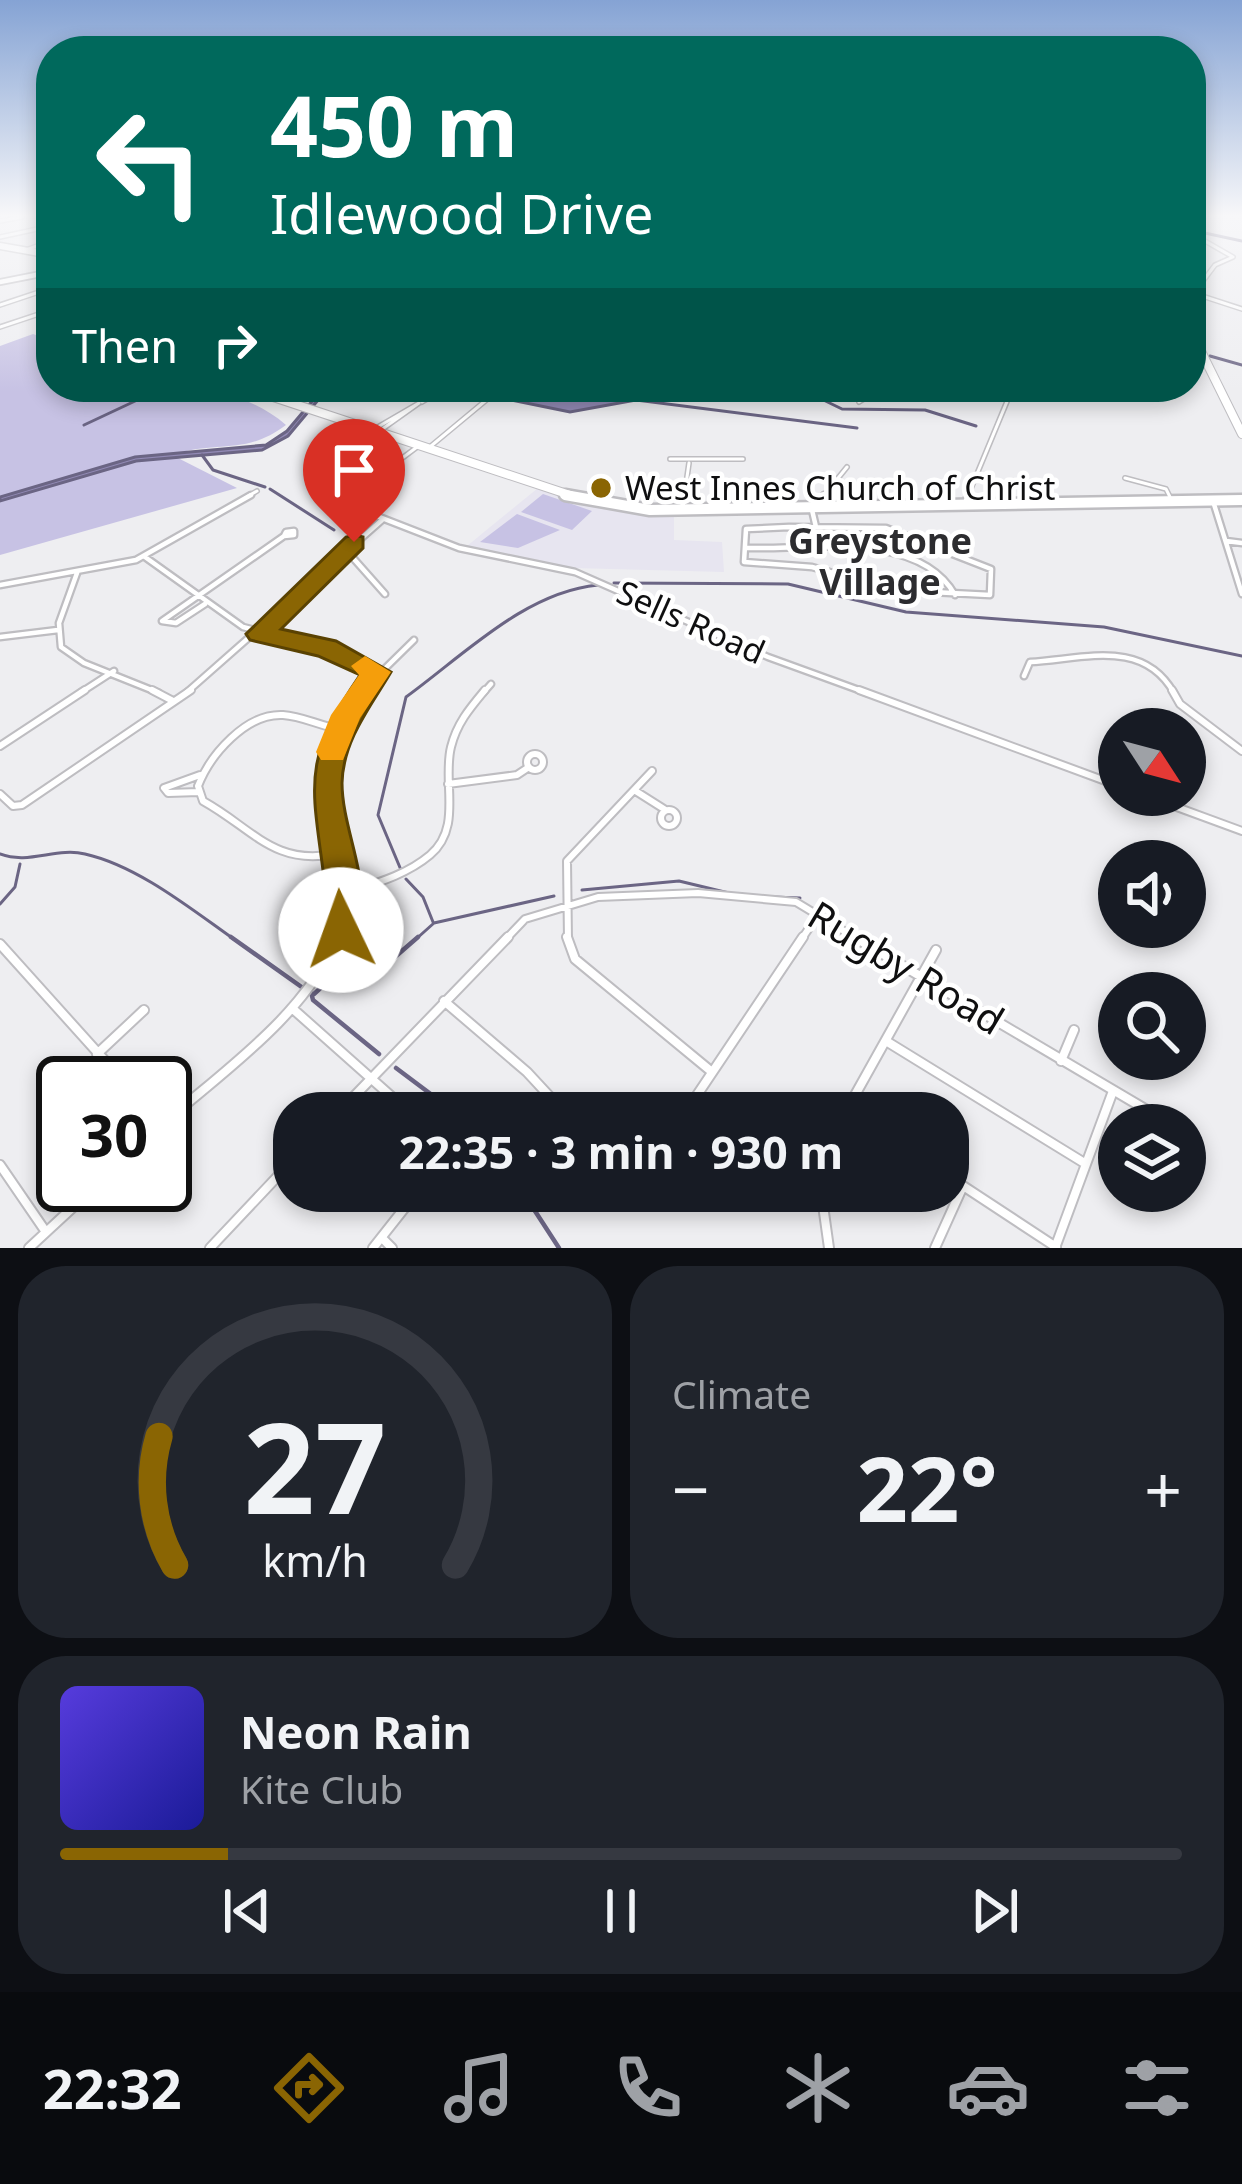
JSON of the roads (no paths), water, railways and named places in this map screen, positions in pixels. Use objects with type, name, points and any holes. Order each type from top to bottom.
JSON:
[{"type":"main road","points":[[1206,362],[1242,434]]},
{"type":"main road","points":[[284,402],[586,502],[682,510],[809,510],[1242,500]]},
{"type":"street","points":[[0,282],[34,275]]},
{"type":"street","points":[[0,304],[36,293]]},
{"type":"street","points":[[1206,297],[1241,308]]},
{"type":"street","points":[[0,327],[36,315]]},
{"type":"street","points":[[374,432],[422,402]]},
{"type":"street","points":[[0,794],[17,807],[176,702],[260,634],[382,520],[346,501],[482,402]]},
{"type":"street","points":[[965,508],[967,491],[1006,402]]},
{"type":"street","points":[[670,459],[688,463],[743,459]]},
{"type":"street","points":[[682,510],[688,463]]},
{"type":"street","points":[[813,526],[809,510],[847,467]]},
{"type":"street","points":[[1125,478],[1166,489],[1172,502]]},
{"type":"street","points":[[0,585],[145,557],[257,491]]},
{"type":"street","points":[[1214,501],[1241,591]]},
{"type":"street","name":"Sells Road","points":[[382,520],[459,548],[575,572],[768,657],[1098,778]]},
{"type":"street","points":[[748,528],[886,528],[992,570],[988,597],[955,596],[893,590],[812,567],[747,563],[745,548],[748,528]]},
{"type":"street","points":[[205,604],[176,623],[163,622],[284,536]]},
{"type":"street","points":[[1226,541],[1242,543]]},
{"type":"street","points":[[745,548],[881,550],[945,575],[955,596]]},
{"type":"street","points":[[346,550],[371,572],[385,594]]},
{"type":"street","points":[[145,557],[205,604],[260,634],[326,648],[377,672]]},
{"type":"street","points":[[77,573],[58,630],[61,647],[73,658],[114,671],[176,702]]},
{"type":"street","points":[[0,638],[58,630]]},
{"type":"street","points":[[192,1098],[291,1008],[331,955],[341,930],[344,894],[326,795],[339,728],[377,672],[414,640]]},
{"type":"street","points":[[1024,676],[1030,662],[1130,656],[1161,670],[1194,717],[1242,751]]},
{"type":"street","points":[[0,746],[114,671]]},
{"type":"street","points":[[344,894],[391,882],[434,854],[452,824],[451,734],[469,705],[491,684]]},
{"type":"street","points":[[334,854],[305,860],[280,857],[199,792],[168,793],[164,788],[200,775],[262,718],[284,715],[339,728]]},
{"type":"street","points":[[448,784],[517,775],[530,767]]},
{"type":"street","points":[[652,771],[570,856],[565,905],[568,943],[579,964],[712,1072]]},
{"type":"street","points":[[199,792],[200,775]]},
{"type":"street","points":[[634,790],[665,811]]},
{"type":"street","points":[[1201,816],[1242,831]]},
{"type":"street","name":"Rugby Road","points":[[358,1092],[520,922],[565,905],[610,896],[707,894],[789,899],[1135,1104]]},
{"type":"street","points":[[699,1092],[818,915]]},
{"type":"street","points":[[0,944],[97,1054],[144,1010]]},
{"type":"street","points":[[859,1092],[936,950]]},
{"type":"street","points":[[444,1001],[546,1092]]},
{"type":"street","points":[[291,1008],[387,1092]]},
{"type":"street","points":[[1061,1060],[1074,1030]]},
{"type":"street","points":[[886,1041],[1086,1164]]},
{"type":"street","points":[[969,1190],[1056,1248],[1113,1091]]},
{"type":"street","points":[[0,1165],[46,1232]]},
{"type":"street","points":[[210,1248],[273,1181]]},
{"type":"street","points":[[29,1248],[68,1212]]},
{"type":"street","points":[[373,1248],[402,1212]]},
{"type":"street","points":[[824,1212],[830,1248]]},
{"type":"street","points":[[935,1248],[951,1212]]},
{"type":"street","points":[[382,1238],[392,1248]]},
{"type":"waterway","points":[[1210,356],[1242,365]]},
{"type":"waterway","points":[[84,425],[133,402]]},
{"type":"waterway","points":[[652,402],[857,428]]},
{"type":"waterway","points":[[828,402],[842,409],[925,410],[976,426]]},
{"type":"waterway","points":[[202,455],[213,470],[265,487]]},
{"type":"waterway","points":[[270,489],[334,530]]},
{"type":"waterway","points":[[614,583],[788,584],[906,612],[1104,627],[1242,656]]},
{"type":"waterway","points":[[401,870],[378,815],[406,697],[520,612],[571,590],[598,585]]},
{"type":"waterway","points":[[0,854],[21,858],[74,852],[105,860],[163,890],[235,940]]},
{"type":"waterway","points":[[0,904],[15,887],[20,864]]},
{"type":"waterway","points":[[406,879],[423,897],[433,922]]},
{"type":"waterway","points":[[582,890],[679,881],[733,894]]},
{"type":"waterway","points":[[415,940],[434,923],[554,896]]},
{"type":"waterway","points":[[772,897],[800,898]]},
{"type":"waterway","points":[[231,937],[303,988]]},
{"type":"waterway","points":[[314,994],[327,982],[380,970],[418,937]]},
{"type":"waterway","points":[[311,992],[313,1000],[379,1054]]},
{"type":"waterway","points":[[396,1068],[428,1092]]},
{"type":"waterway","points":[[536,1212],[559,1248]]},
{"type":"place","name":"West Innes Church of Christ","points":[[601,488]]},
{"type":"district","name":"Greystone Village","points":[[880,562]]}]
